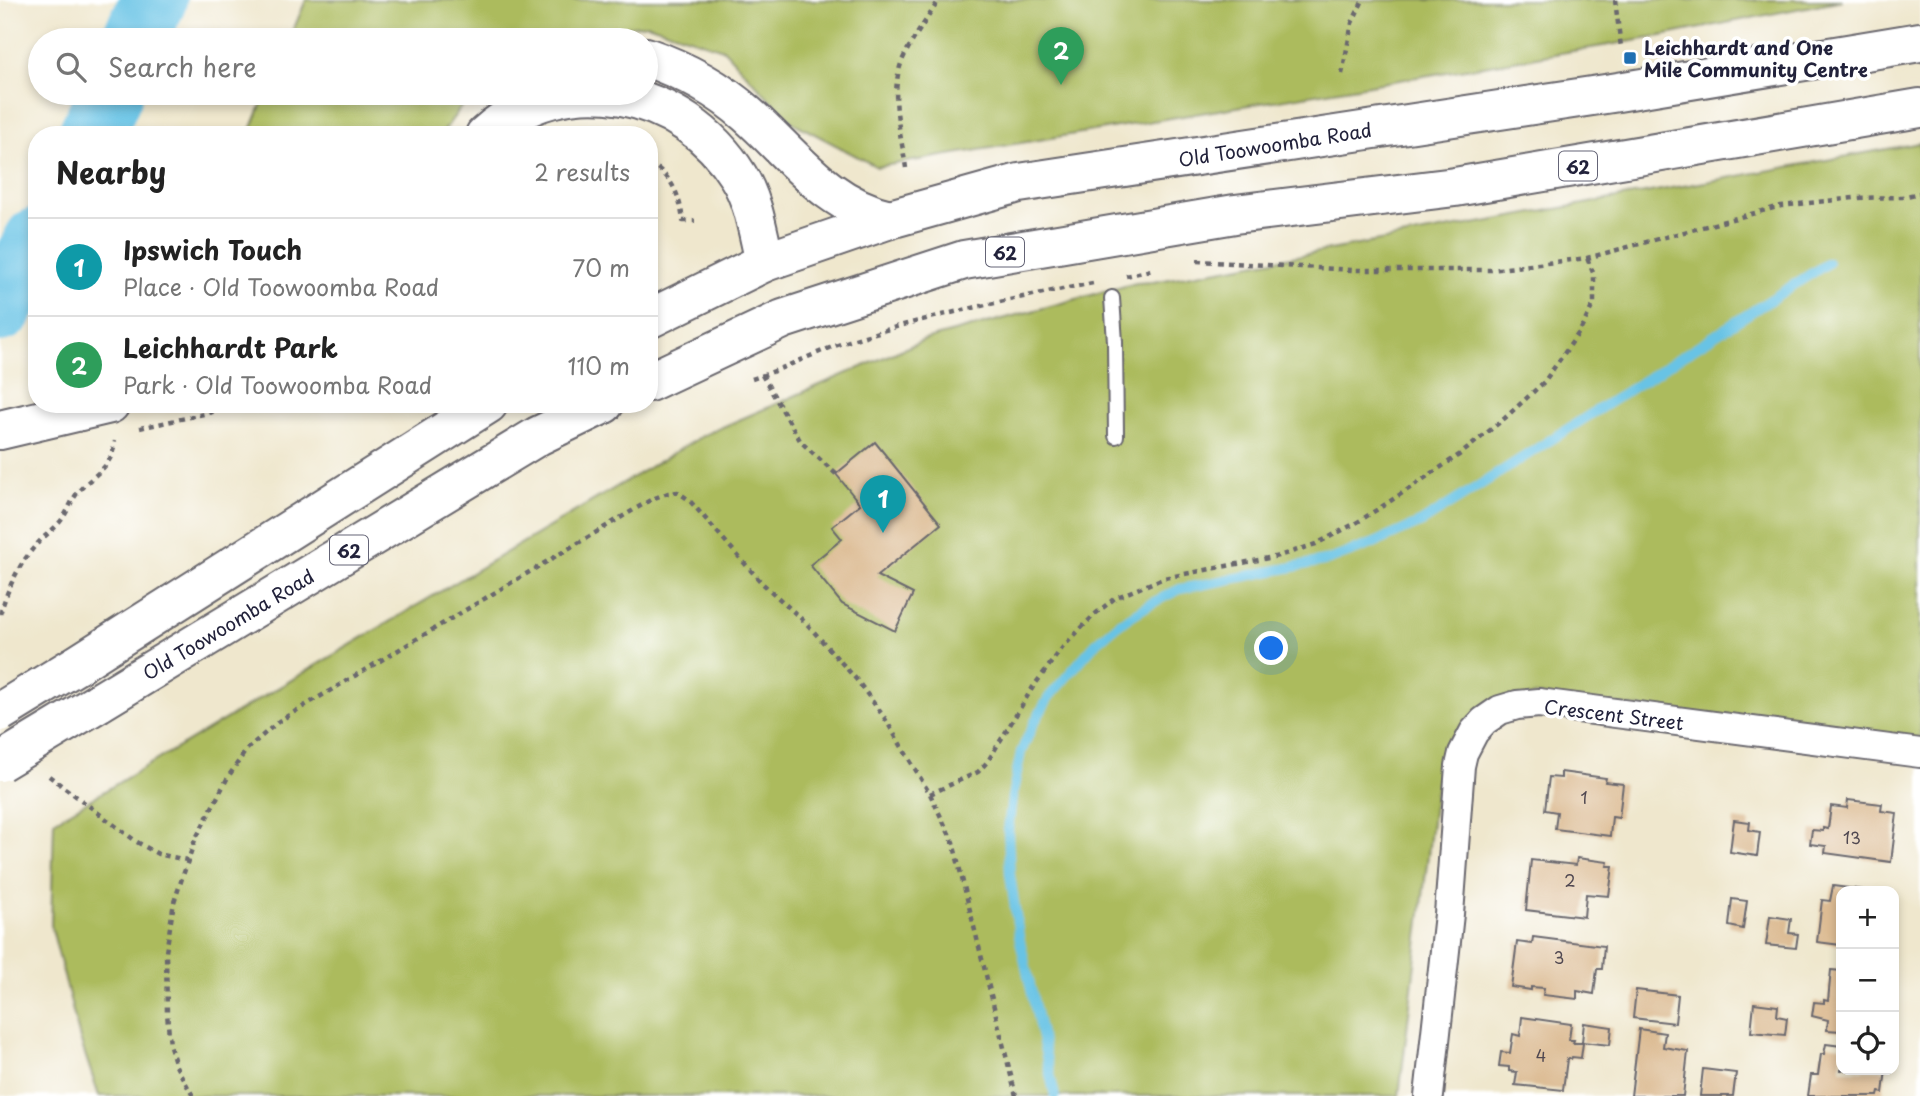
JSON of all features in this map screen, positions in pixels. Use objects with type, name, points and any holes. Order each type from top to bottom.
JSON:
[{"type":"main road","name":"Old Toowoomba Road","points":[[658,315],[765,262],[890,219],[1019,183],[1612,93],[1920,42]]},
{"type":"main road","points":[[658,62],[685,72],[719,92],[746,113],[814,179],[843,202],[890,219]]},
{"type":"main road","points":[[483,126],[497,105]]},
{"type":"main road","points":[[497,126],[536,105]]},
{"type":"main road","points":[[652,105],[694,127],[708,138],[740,179],[748,197],[783,319]]},
{"type":"main road","name":"62","points":[[658,378],[783,319],[964,260],[1235,214],[1455,187],[1920,108]]},
{"type":"main road","points":[[0,430],[71,413],[121,422]]},
{"type":"main road","name":"62","points":[[0,712],[474,413]]},
{"type":"main road","name":"Old Toowoomba Road","points":[[0,762],[537,436],[585,413]]},
{"type":"street","name":"Crescent Street","points":[[1429,1096],[1449,914],[1460,766],[1468,741],[1484,721],[1500,710],[1539,703],[1920,753]]},
{"type":"lane","points":[[1112,298],[1116,436]]},
{"type":"path","points":[[906,168],[896,84],[903,60],[939,0]]},
{"type":"path","points":[[1342,74],[1352,23],[1363,0]]},
{"type":"path","points":[[1615,0],[1621,47]]},
{"type":"path","points":[[658,168],[667,174],[679,198],[683,221],[695,221]]},
{"type":"path","points":[[1186,261],[1353,270],[1478,270],[1587,258],[1781,206],[1853,198],[1902,197],[1920,193]]},
{"type":"path","points":[[930,794],[978,772],[988,761],[1032,687],[1063,647],[1115,598],[1164,578],[1279,556],[1316,544],[1389,502],[1462,453],[1505,418],[1544,382],[1585,322],[1594,303],[1595,289],[1594,275],[1587,258]]},
{"type":"path","points":[[1121,277],[1160,268]]},
{"type":"path","points":[[749,379],[887,330],[1011,299],[1096,283]]},
{"type":"path","points":[[762,375],[802,442],[836,474]]},
{"type":"path","points":[[0,614],[5,596],[20,565],[39,541],[57,526],[80,490],[110,461],[121,422],[185,413]]},
{"type":"path","points":[[194,1096],[176,1066],[170,1046],[166,952],[174,902],[187,860],[228,777],[247,749],[279,721],[640,506],[668,493],[678,492],[689,500],[762,583],[806,623],[856,679],[884,717],[930,794],[953,842],[1016,1096]]},
{"type":"path","points":[[45,772],[137,842],[158,854],[187,860]]},
{"type":"green space","points":[[306,0],[1842,0],[1651,38],[877,167],[790,121],[723,49],[647,24],[619,28],[294,28]]},
{"type":"green space","points":[[261,105],[462,105],[447,126],[253,126]]},
{"type":"green space","points":[[1920,143],[1920,741],[1534,695],[1457,743],[1437,780],[1399,1096],[99,1096],[80,1039],[51,925],[54,821],[704,435],[924,340],[1136,283]]},
{"type":"building","points":[[875,442],[941,524],[877,576],[913,594],[895,631],[842,604],[810,565],[842,539],[832,527],[860,504],[836,474]]},
{"type":"building","points":[[1561,772],[1606,778],[1605,782],[1623,784],[1619,818],[1612,817],[1610,836],[1555,829],[1557,812],[1545,810],[1549,777],[1561,778]]},
{"type":"building","points":[[1848,800],[1882,804],[1881,811],[1897,813],[1891,862],[1825,853],[1826,846],[1810,844],[1812,830],[1828,829],[1831,806],[1847,808]]},
{"type":"building","points":[[1734,820],[1750,822],[1749,830],[1760,832],[1757,856],[1730,852]]},
{"type":"building","points":[[1577,858],[1608,862],[1607,866],[1613,866],[1609,896],[1586,894],[1584,917],[1526,910],[1531,860],[1576,865]]},
{"type":"building","points":[[1833,886],[1836,886],[1836,944],[1817,942],[1822,900],[1830,901]]},
{"type":"building","points":[[1732,899],[1747,901],[1743,929],[1729,926]]},
{"type":"building","points":[[1770,916],[1791,919],[1789,933],[1798,934],[1796,948],[1766,945]]},
{"type":"building","points":[[1533,937],[1604,946],[1602,969],[1597,969],[1594,994],[1577,991],[1577,999],[1543,995],[1544,988],[1531,987],[1531,990],[1511,987],[1517,942],[1532,944]]},
{"type":"building","points":[[1831,970],[1836,970],[1836,1031],[1827,1030],[1828,1020],[1812,1016],[1814,1002],[1828,1001]]},
{"type":"building","points":[[1636,990],[1678,995],[1675,1023],[1633,1018]]},
{"type":"building","points":[[1754,1003],[1778,1006],[1777,1016],[1787,1018],[1785,1035],[1751,1032]]},
{"type":"building","points":[[1522,1017],[1571,1024],[1569,1040],[1583,1043],[1581,1058],[1567,1059],[1563,1090],[1515,1085],[1517,1072],[1509,1071],[1509,1067],[1499,1066],[1501,1052],[1510,1053],[1513,1034],[1520,1036]]},
{"type":"building","points":[[1584,1023],[1612,1027],[1610,1045],[1582,1042]]},
{"type":"building","points":[[1639,1029],[1665,1033],[1663,1047],[1688,1051],[1683,1096],[1631,1096]]},
{"type":"building","points":[[1826,1044],[1836,1045],[1836,1075],[1885,1075],[1883,1093],[1879,1092],[1878,1096],[1808,1096],[1811,1075],[1818,1075],[1821,1054],[1824,1054]]},
{"type":"building","points":[[1703,1069],[1736,1073],[1733,1096],[1700,1096]]},
{"type":"waterway","points":[[140,28],[154,0]]},
{"type":"waterway","points":[[95,126],[105,105]]},
{"type":"waterway","points":[[0,309],[28,257]]},
{"type":"waterway","points":[[1055,1096],[1019,936],[1010,874],[1008,831],[1021,752],[1033,725],[1049,697],[1096,643],[1120,623],[1180,589],[1329,560],[1422,522],[1828,263]]},
{"type":"place","name":"Leichhardt and One Mile Community Centre","points":[[1630,58]]},
{"type":"place","name":"Leichhardt Park","points":[[1061,85]]},
{"type":"place","name":"Ipswich Touch","points":[[883,533]]}]
